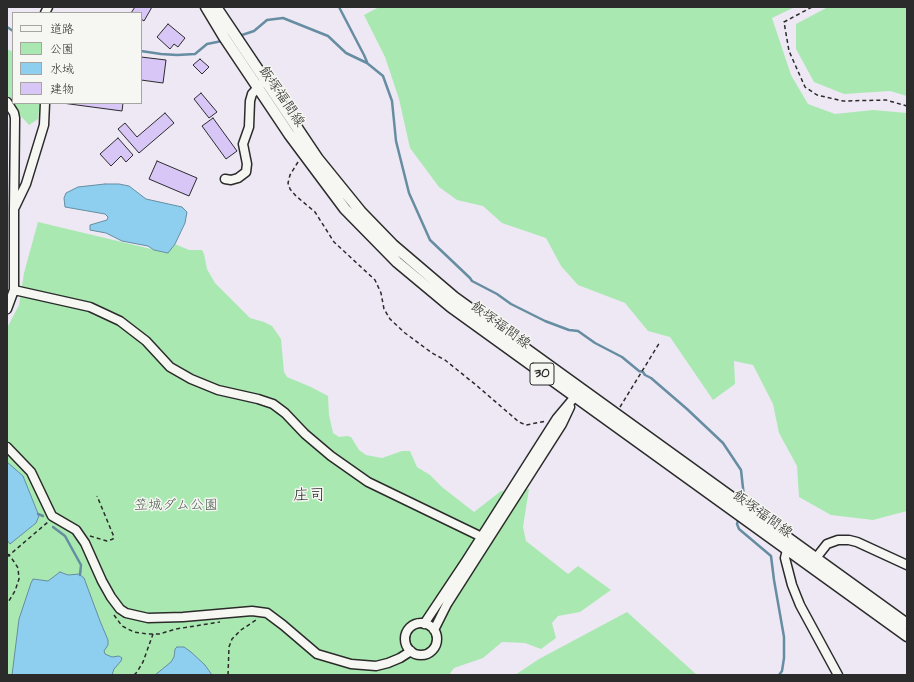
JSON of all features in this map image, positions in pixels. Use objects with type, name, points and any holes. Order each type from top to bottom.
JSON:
[{"type":"main road","name":"飯塚福間線","points":[[206,7],[225,30],[261,84],[332,178],[361,212],[393,245],[454,297],[907,624]]},
{"type":"main road","name":"飯塚福間線","points":[[216,7],[225,30]]},
{"type":"main road","name":"飯塚福間線","points":[[261,84],[304,154],[345,209],[397,262],[451,307],[575,398],[907,636]]},
{"type":"street","points":[[225,179],[231,180],[238,178],[246,172],[243,144],[249,127],[252,94],[261,84]]},
{"type":"street","points":[[7,102],[14,113],[15,118],[14,209]]},
{"type":"street","points":[[7,309],[14,290],[10,221],[26,184],[44,125],[45,104]]},
{"type":"street","points":[[14,290],[90,307],[120,321],[146,342],[170,367],[191,379],[218,390],[273,404],[285,413],[305,434],[331,456],[368,482],[484,539]]},
{"type":"street","points":[[424,624],[562,424],[581,389]]},
{"type":"street","points":[[434,630],[484,539],[557,418],[575,398]]},
{"type":"street","points":[[7,447],[31,472],[52,516],[76,530],[85,543],[102,581],[120,609],[126,613],[148,618],[183,617],[252,611],[267,613],[317,654],[363,666],[376,666],[388,663],[411,651]]},
{"type":"street","points":[[816,558],[827,544],[838,540],[849,540],[857,542],[907,565]]},
{"type":"street","points":[[787,550],[785,558],[792,585],[800,605],[838,675]]},
{"type":"street","points":[[424,624],[430,626],[434,630],[437,639],[434,649],[420,655],[411,651],[405,640],[407,631],[413,625],[424,624]]},
{"type":"path","points":[[812,7],[784,22],[789,50],[805,86],[817,95],[844,101],[886,100],[907,106]]},
{"type":"path","points":[[304,154],[290,175],[288,183],[290,189],[315,212],[334,242],[375,280],[381,293],[384,309],[390,319],[410,337],[432,353],[445,360],[464,375],[519,422],[526,425],[557,418]]},
{"type":"path","points":[[616,414],[660,342]]},
{"type":"path","points":[[78,533],[108,541],[113,539],[113,533],[97,496]]},
{"type":"path","points":[[7,557],[44,526],[52,516]]},
{"type":"path","points":[[7,604],[19,579],[18,568],[8,555]]},
{"type":"path","points":[[228,675],[229,647],[232,639],[241,630],[267,613]]},
{"type":"path","points":[[134,675],[143,662],[153,634]]},
{"type":"green space","points":[[379,7],[795,7],[772,18],[791,75],[808,104],[835,114],[873,110],[907,113],[907,511],[873,520],[831,515],[799,497],[797,466],[779,433],[773,404],[753,365],[734,361],[735,384],[713,400],[670,337],[648,331],[625,303],[578,285],[561,266],[546,238],[502,223],[483,206],[457,200],[439,187],[410,148],[399,99],[385,57],[364,15]]},
{"type":"green space","points":[[828,7],[907,7],[907,96],[890,91],[844,94],[814,82],[796,49],[796,24]]},
{"type":"green space","points":[[7,49],[12,52],[12,102],[7,93]]},
{"type":"green space","points":[[13,104],[40,104],[38,119],[29,125],[17,112]]},
{"type":"green space","name":"笠城ダム公園","points":[[38,222],[168,253],[175,244],[189,250],[202,250],[207,269],[215,283],[250,318],[272,326],[281,339],[284,372],[287,377],[328,396],[329,415],[333,433],[339,437],[351,437],[359,450],[366,455],[382,458],[402,451],[410,451],[417,467],[430,475],[442,487],[474,512],[501,491],[529,489],[523,527],[526,541],[568,574],[578,566],[611,590],[580,612],[558,616],[552,623],[556,638],[541,649],[525,643],[502,642],[483,658],[454,668],[449,675],[7,675],[7,328],[19,305],[24,273]]},
{"type":"green space","points":[[627,612],[697,675],[515,675],[539,659]]},
{"type":"water","points":[[105,184],[129,186],[146,199],[182,207],[187,212],[185,223],[175,244],[168,253],[154,250],[148,246],[122,241],[106,233],[90,230],[90,225],[107,220],[108,217],[105,214],[65,207],[64,198],[66,193],[78,187]]},
{"type":"water","points":[[7,462],[23,476],[39,516],[36,523],[10,544],[7,540]]},
{"type":"water","points":[[60,572],[68,575],[79,574],[84,578],[108,640],[108,645],[104,651],[105,654],[112,657],[119,656],[122,658],[114,669],[112,675],[12,675],[19,619],[31,583],[33,579],[48,581]]},
{"type":"water","points":[[177,647],[184,647],[191,652],[205,665],[212,675],[155,675],[171,662]]},
{"type":"building","points":[[135,7],[152,7],[144,21],[142,20],[142,12],[132,12]]},
{"type":"building","points":[[168,24],[185,38],[178,47],[174,44],[170,49],[157,37]]},
{"type":"building","points":[[142,57],[166,60],[163,83],[142,80]]},
{"type":"building","points":[[200,59],[209,67],[202,74],[193,65]]},
{"type":"building","points":[[201,93],[217,112],[209,118],[194,99]]},
{"type":"building","points":[[70,104],[123,104],[122,111]]},
{"type":"building","points":[[165,113],[174,123],[139,153],[118,129],[125,123],[137,137]]},
{"type":"building","points":[[213,118],[237,151],[226,159],[202,126]]},
{"type":"building","points":[[118,138],[133,155],[126,162],[121,156],[111,166],[100,154]]},
{"type":"building","points":[[157,161],[197,178],[189,196],[149,179]]},
{"type":"waterway","points":[[339,7],[367,62]]},
{"type":"waterway","points":[[239,36],[254,31],[267,20],[283,18],[328,36],[346,53],[367,63],[383,76],[392,101],[396,141],[409,193],[430,240],[472,281],[497,294],[511,304],[545,321],[569,330],[578,331],[595,343],[622,357],[639,371],[651,378],[723,443],[741,470],[744,497],[742,503]]},
{"type":"waterway","points":[[7,27],[12,30]]},
{"type":"waterway","points":[[142,51],[177,55],[195,54],[207,44],[222,41]]},
{"type":"waterway","points":[[38,514],[43,516]]},
{"type":"waterway","points":[[739,517],[737,524],[739,529],[771,556],[784,637],[784,658],[782,671],[779,675]]},
{"type":"waterway","points":[[53,527],[65,536],[81,565],[80,575]]},
{"type":"district","name":"庄司","points":[[309,497]]}]
